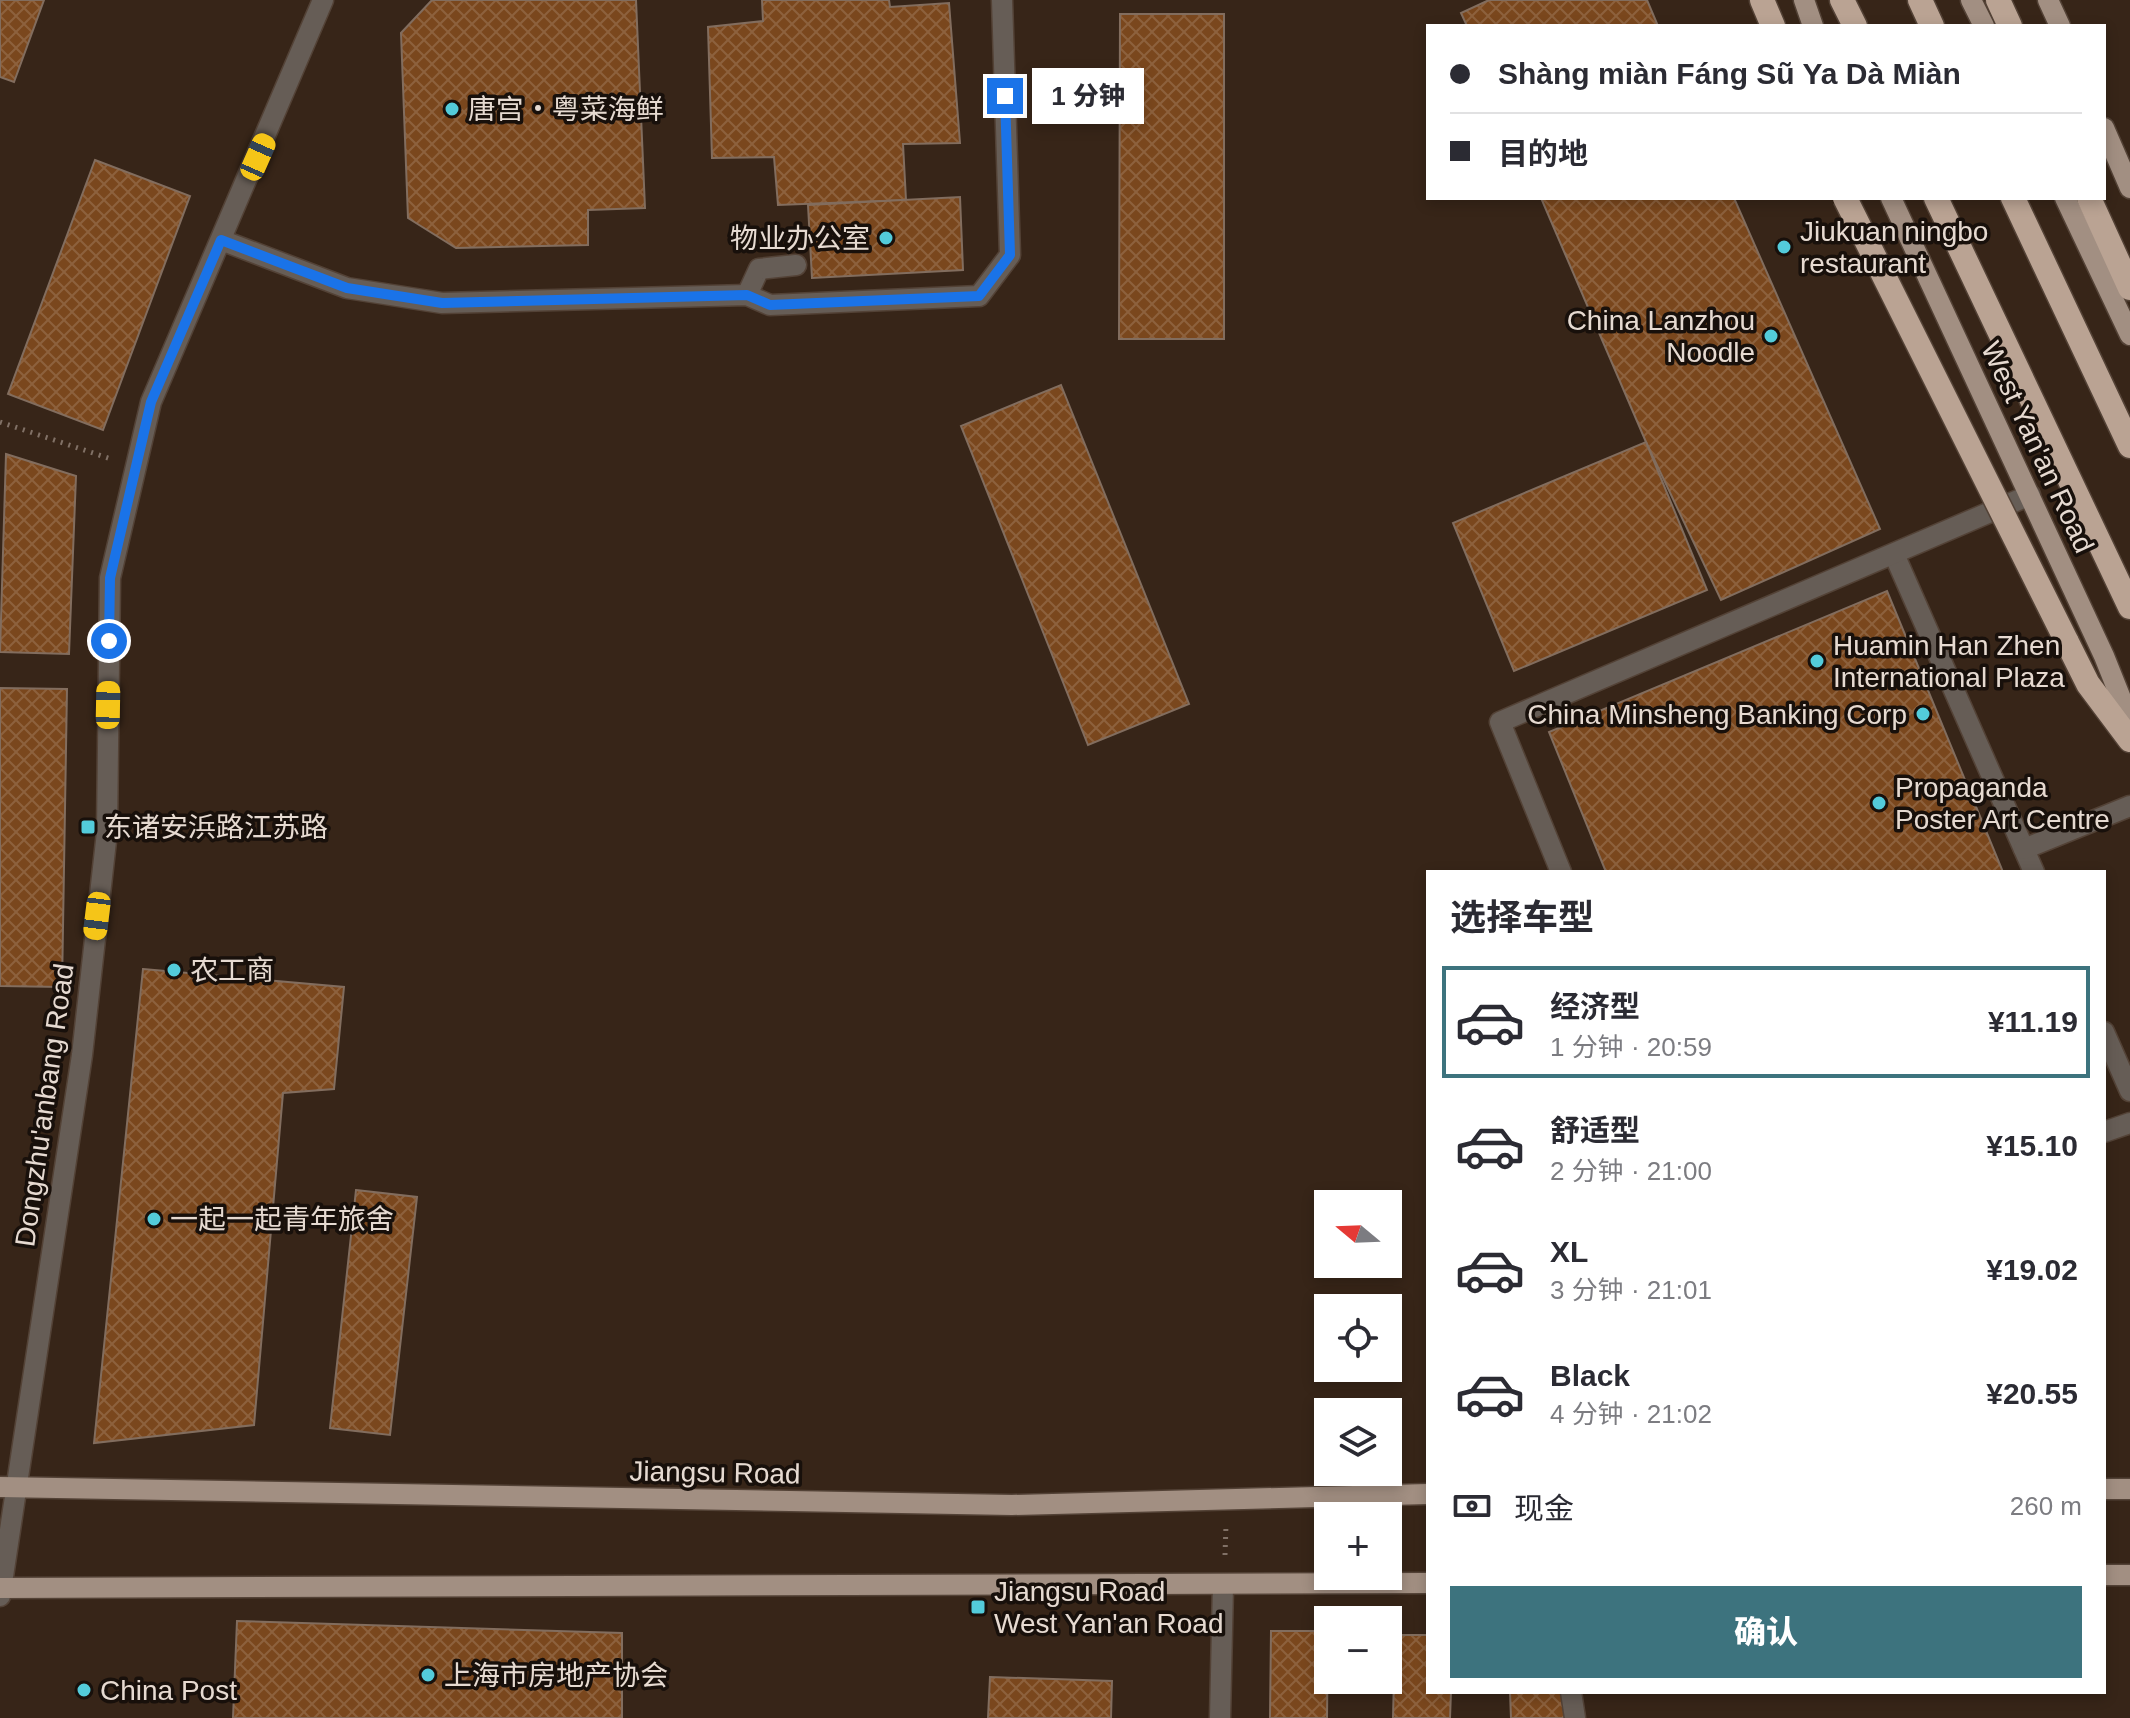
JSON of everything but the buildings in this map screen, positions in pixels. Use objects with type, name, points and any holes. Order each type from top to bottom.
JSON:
[{"type":"highway","points":[[1762,0],[1772,24]]},
{"type":"highway","points":[[1842,0],[1854,24]]},
{"type":"highway","points":[[1920,0],[1931,24]]},
{"type":"highway","points":[[1998,0],[2009,24]]},
{"type":"highway","points":[[1846,200],[2088,684],[2130,740]]},
{"type":"highway","points":[[1937,200],[2130,607]]},
{"type":"highway","points":[[2014,200],[2130,446]]},
{"type":"highway","points":[[2090,200],[2130,288]]},
{"type":"main road","points":[[1804,0],[1812,24]]},
{"type":"main road","points":[[1971,0],[1983,24]]},
{"type":"main road","points":[[2048,0],[2059,24]]},
{"type":"main road","points":[[2106,133],[2130,188]]},
{"type":"main road","name":"West Yan'an Road","points":[[1892,200],[2104,656],[2130,721]]},
{"type":"main road","points":[[2066,200],[2130,335]]},
{"type":"main road","name":"Jiangsu Road","points":[[9,1488],[1012,1505],[1426,1494]]},
{"type":"main road","points":[[2106,1489],[2130,1489]]},
{"type":"main road","points":[[2106,1575],[2130,1575]]},
{"type":"main road","points":[[0,1591],[1426,1583]]},
{"type":"street","name":"Dongzhu'anbang Road","points":[[0,1591],[9,1488],[82,1055],[107,832],[110,578],[151,402],[323,0]]},
{"type":"street","points":[[221,240],[347,288],[442,303],[747,295],[770,305],[979,296],[1010,255],[1002,0]]},
{"type":"street","points":[[747,295],[759,269],[796,265]]},
{"type":"street","points":[[1560,870],[1500,722],[2030,495]]},
{"type":"street","points":[[1894,554],[2033,870]]},
{"type":"street","points":[[2024,849],[2130,806]]},
{"type":"street","points":[[2106,1037],[2130,1091]]},
{"type":"street","points":[[2106,1131],[2130,1123]]},
{"type":"street","points":[[1220,1718],[1223,1586]]},
{"type":"street","points":[[1571,1694],[1575,1718]]},
{"type":"path","points":[[0,422],[135,466]]},
{"type":"path","points":[[1223,1586],[1227,1500]]},
{"type":"place","name":"唐宫・粤菜海鲜","points":[[452,109]]},
{"type":"place","name":"物业办公室","points":[[886,238]]},
{"type":"place","name":"Jiukuan ningbo restaurant","points":[[1784,247]]},
{"type":"place","name":"China Lanzhou Noodle","points":[[1771,336]]},
{"type":"place","name":"Huamin Han Zhen International Plaza","points":[[1817,661]]},
{"type":"place","name":"China Minsheng Banking Corp","points":[[1923,714]]},
{"type":"place","name":"Propaganda Poster Art Centre","points":[[1879,803]]},
{"type":"place","name":"东诸安浜路江苏路","points":[[88,827]]},
{"type":"place","name":"农工商","points":[[174,970]]},
{"type":"place","name":"一起一起青年旅舍","points":[[154,1219]]},
{"type":"place","name":"Jiangsu Road West Yan'an Road","points":[[978,1607]]},
{"type":"place","name":"上海市房地产协会","points":[[428,1675]]},
{"type":"place","name":"China Post","points":[[84,1690]]},
{"type":"route","points":[[109,641],[110,578],[151,402],[221,240],[347,288],[442,303],[747,295],[770,305],[979,296],[1010,255],[1005,96]]}]
